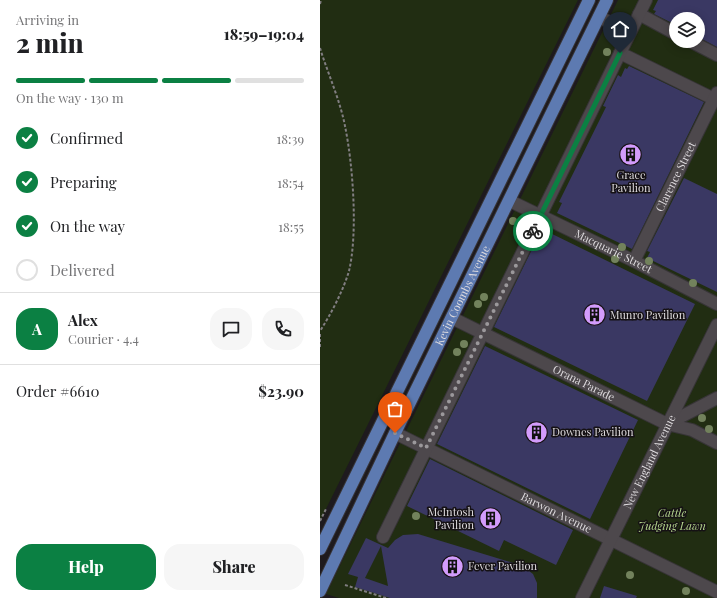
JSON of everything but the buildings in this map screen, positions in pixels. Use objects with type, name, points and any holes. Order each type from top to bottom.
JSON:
[{"type":"main road","name":"Kevin Coombs Avenue","points":[[320,549],[589,0]]},
{"type":"main road","name":"Kevin Coombs Avenue","points":[[320,592],[395,433],[510,201],[607,0]]},
{"type":"main road","points":[[436,311],[452,318]]},
{"type":"street","points":[[382,538],[646,0]]},
{"type":"street","points":[[639,14],[669,30]]},
{"type":"street","points":[[599,17],[630,32]]},
{"type":"street","points":[[704,48],[717,55]]},
{"type":"street","points":[[620,53],[716,96]]},
{"type":"street","name":"Clarence Street","points":[[634,261],[716,96]]},
{"type":"street","name":"Macquarie Street","points":[[510,201],[634,261],[717,304]]},
{"type":"street","name":"Orana Parade","points":[[452,318],[667,424],[692,430],[717,443]]},
{"type":"street","name":"New England Avenue","points":[[582,598],[612,540],[667,424],[717,326]]},
{"type":"street","points":[[667,424],[717,398]]},
{"type":"street","name":"Barwon Avenue","points":[[395,433],[717,592]]},
{"type":"path","points":[[320,4],[321,0]]},
{"type":"path","points":[[320,48],[345,126],[351,164],[353,197],[352,245],[348,272],[342,290],[320,332],[320,348]]},
{"type":"path","points":[[345,585],[386,598]]},
{"type":"green space","points":[[320,0],[578,0],[320,521]]},
{"type":"green space","name":"Cattle Judging Lawn","points":[[618,0],[717,0],[717,598],[339,598],[326,594]]},
{"type":"way so far","points":[[395,433],[426,448],[533,231]]},
{"type":"place","name":"Grace Pavilion","points":[[631,155]]},
{"type":"place","name":"Munro Pavilion","points":[[594,315]]},
{"type":"place","name":"Downes Pavilion","points":[[537,432]]},
{"type":"place","name":"McIntosh Pavilion","points":[[490,518]]},
{"type":"place","name":"Fever Pavilion","points":[[453,566]]},
{"type":"route","points":[[533,231],[620,53]]}]
